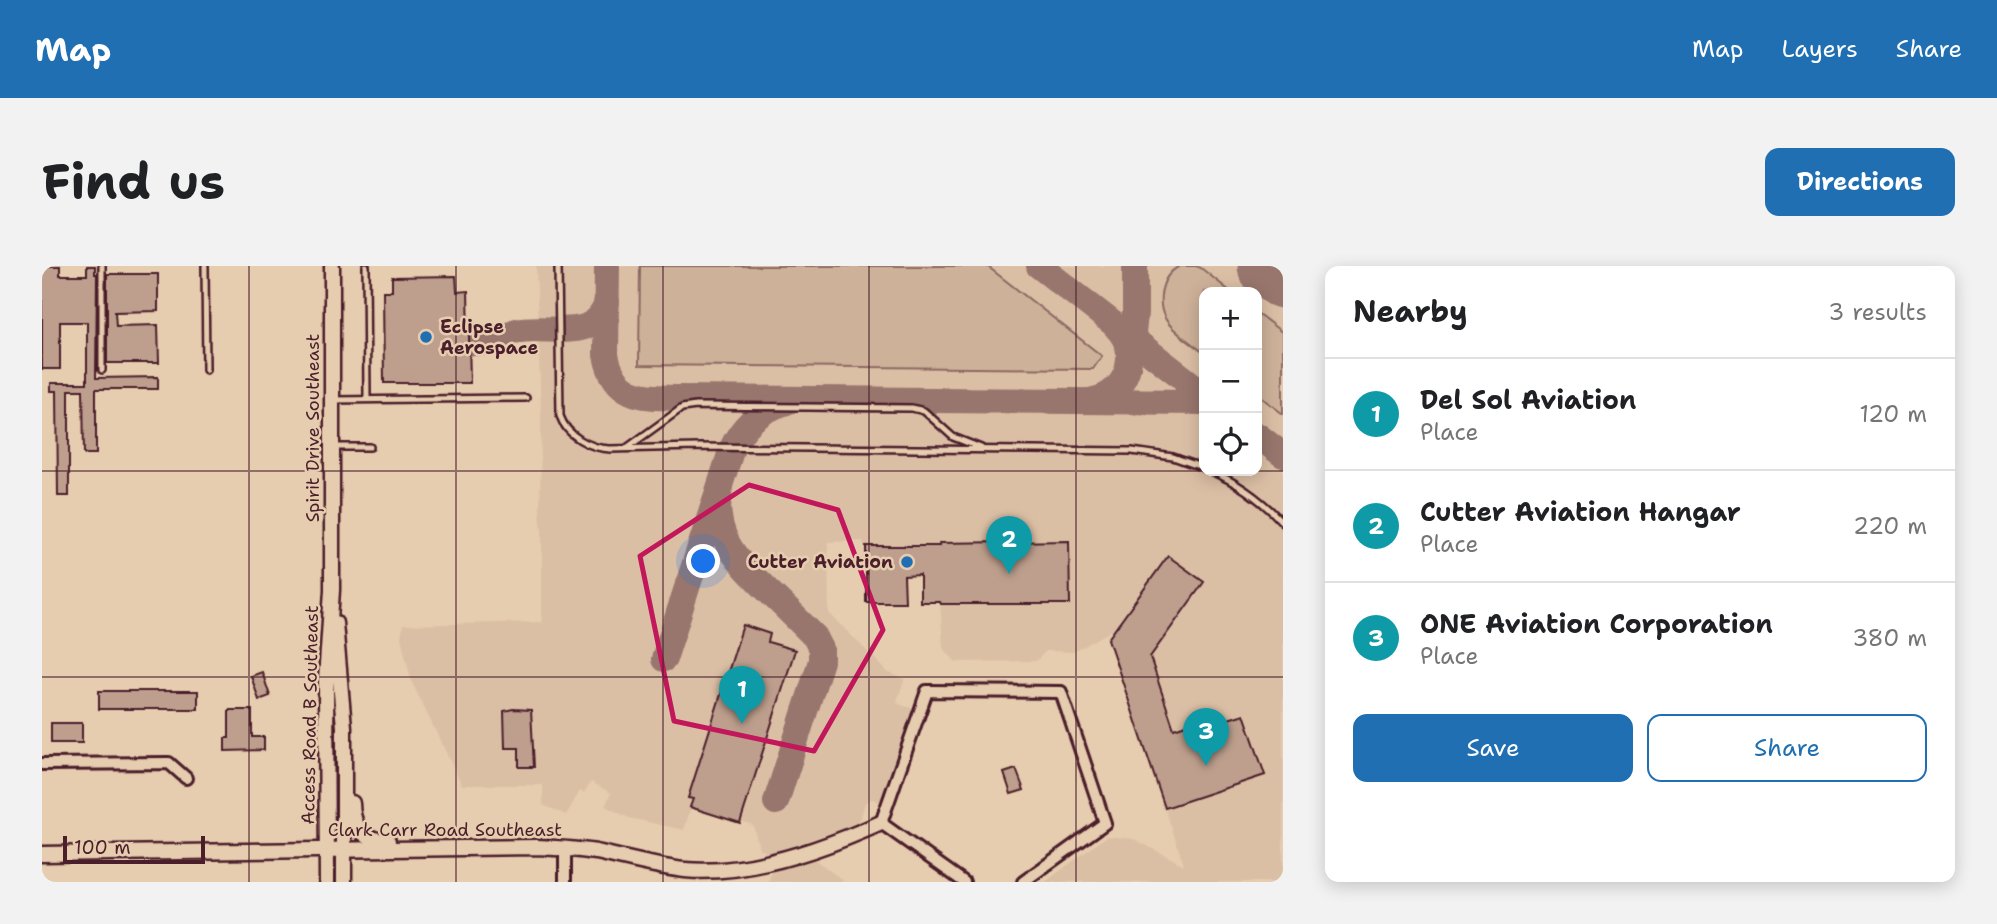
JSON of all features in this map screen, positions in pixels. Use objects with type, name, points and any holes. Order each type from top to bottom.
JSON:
[{"type":"street","name":"Spirit Drive Southeast","points":[[332,266],[332,590]]},
{"type":"street","name":"Access Road B Southeast","points":[[332,590],[344,727],[344,849]]},
{"type":"street","name":"Access Road B Southeast","points":[[327,849],[326,680],[332,590]]},
{"type":"street","points":[[964,882],[881,823],[927,691],[1061,692],[1105,823],[1023,882]]},
{"type":"street","points":[[344,727],[351,751],[352,815],[357,828],[377,841],[430,841],[447,848]]},
{"type":"street","points":[[42,764],[169,763],[186,778]]},
{"type":"street","name":"Clark Carr Road Southeast","points":[[42,854],[565,848],[660,867],[719,871],[776,861],[881,823]]},
{"type":"street","points":[[565,848],[565,882]]},
{"type":"street","points":[[327,849],[327,882]]},
{"type":"street","points":[[344,849],[344,882]]},
{"type":"lane","points":[[102,266],[102,370]]},
{"type":"lane","points":[[205,266],[206,370]]},
{"type":"lane","points":[[366,266],[368,398]]},
{"type":"lane","points":[[558,266],[560,416],[566,428],[591,445],[604,449],[698,447],[1146,452],[1199,466]]},
{"type":"lane","points":[[332,400],[526,398]]},
{"type":"lane","points":[[622,449],[635,443],[682,408],[696,406],[912,408],[924,411],[953,437],[981,448],[1001,450]]},
{"type":"lane","points":[[332,447],[370,447]]},
{"type":"lane","points":[[1221,476],[1252,495],[1283,523]]},
{"type":"highlighted area","points":[[749,485],[838,510],[883,630],[814,751],[674,721],[640,556]]},
{"type":"shaded area","points":[[536,266],[1283,266],[1283,882],[1045,882],[1107,836],[1134,839],[1184,865],[1108,639],[1116,628],[1074,652],[1046,651],[1036,661],[956,662],[943,648],[940,602],[920,602],[919,576],[904,576],[905,602],[866,602],[866,547],[863,541],[828,542],[829,613],[889,673],[905,679],[897,701],[914,709],[884,803],[872,799],[865,803],[859,823],[769,854],[759,848],[753,825],[691,807],[684,830],[629,818],[605,806],[611,793],[591,782],[584,793],[580,791],[566,815],[543,805],[543,785],[462,785],[412,683],[401,638],[403,625],[542,622],[541,415]]},
{"type":"shaded area","points":[[640,266],[987,266],[1102,356],[1093,369],[639,365]]},
{"type":"shaded area","points":[[1180,266],[1196,266],[1225,287],[1199,287],[1199,349],[1169,324],[1162,309],[1161,292],[1167,277]]},
{"type":"shaded area","points":[[1262,317],[1283,333],[1283,414],[1262,398]]},
{"type":"shaded area","points":[[814,859],[843,880],[842,882],[768,882],[772,872]]},
{"type":"building","points":[[42,266],[60,266],[60,275],[87,275],[87,266],[95,266],[96,378],[158,377],[158,389],[96,389],[96,454],[84,454],[83,390],[69,390],[69,496],[58,496],[57,391],[51,391],[51,383],[87,383],[87,322],[60,322],[60,369],[42,369]]},
{"type":"building","points":[[107,274],[158,274],[158,311],[115,312],[116,326],[158,325],[159,363],[107,363]]},
{"type":"building","name":"Eclipse Aerospace","points":[[456,276],[457,292],[468,291],[470,383],[384,383],[383,291],[392,291],[392,277]]},
{"type":"building","points":[[1069,541],[1070,604],[920,602],[920,575],[904,576],[905,602],[866,602],[866,546]]},
{"type":"building","points":[[1168,556],[1204,582],[1150,657],[1174,729],[1198,721],[1200,728],[1244,714],[1265,775],[1165,808],[1108,639]]},
{"type":"building","points":[[743,625],[770,634],[768,642],[795,650],[740,823],[690,807],[693,799],[688,798]]},
{"type":"building","points":[[262,672],[270,696],[259,700],[251,676]]},
{"type":"building","points":[[99,691],[198,691],[198,709],[99,709]]},
{"type":"building","points":[[229,710],[252,710],[252,737],[264,737],[264,750],[225,751],[225,738],[229,738]]},
{"type":"building","points":[[531,710],[534,767],[519,767],[519,748],[505,748],[504,711]]},
{"type":"building","points":[[51,723],[82,723],[82,743],[51,743]]},
{"type":"building","points":[[1016,769],[1024,790],[1011,794],[1004,773]]},
{"type":"taxiway","points":[[607,266],[606,355],[615,379],[622,387],[641,395],[677,398],[1199,402]]},
{"type":"taxiway","points":[[1039,266],[1199,390]]},
{"type":"taxiway","points":[[1131,353],[1135,314],[1135,266]]},
{"type":"taxiway","points":[[475,343],[491,342],[513,332],[528,329],[581,328],[592,324],[601,315],[607,302]]},
{"type":"taxiway","points":[[1093,400],[1114,390],[1127,371],[1128,349],[1117,328]]},
{"type":"taxiway","points":[[664,659],[732,448],[754,419],[787,402]]},
{"type":"taxiway","points":[[1262,439],[1283,455]]},
{"type":"taxiway","points":[[720,487],[719,519],[736,557],[815,637],[821,649],[821,661],[776,802]]},
{"type":"runway","points":[[1269,266],[1283,277]]},
{"type":"place","name":"Eclipse Aerospace","points":[[426,337]]},
{"type":"place","name":"Cutter Aviation","points":[[907,562]]},
{"type":"place","name":"Cutter Aviation Hangar","points":[[1009,574]]},
{"type":"place","name":"Del Sol Aviation","points":[[742,724]]},
{"type":"place","name":"ONE Aviation Corporation","points":[[1206,766]]}]
